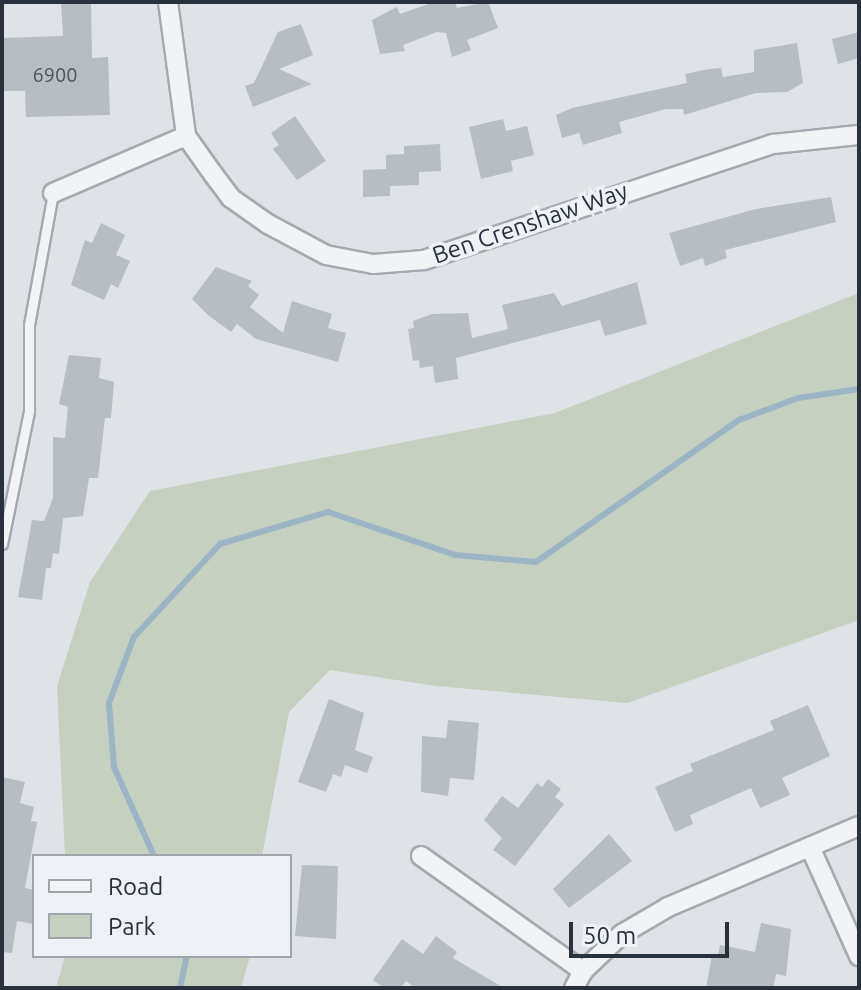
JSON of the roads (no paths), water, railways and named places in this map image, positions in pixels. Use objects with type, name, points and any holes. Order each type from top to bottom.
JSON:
[{"type":"street","name":"Ben Crenshaw Way","points":[[168,2],[186,136],[231,198],[268,224],[326,255],[373,264],[424,260],[773,144],[859,135]]},
{"type":"street","points":[[53,193],[186,136]]},
{"type":"street","points":[[421,856],[579,980],[622,934],[668,907],[859,826]]},
{"type":"street","points":[[810,847],[859,956]]},
{"type":"lane","points":[[2,544],[29,411],[29,325],[53,193]]},
{"type":"waterway","points":[[153,854],[114,767],[109,703],[134,637],[220,544],[328,512],[455,555],[536,562],[739,420],[798,398],[859,389]]},
{"type":"waterway","points":[[180,988],[187,958]]}]
